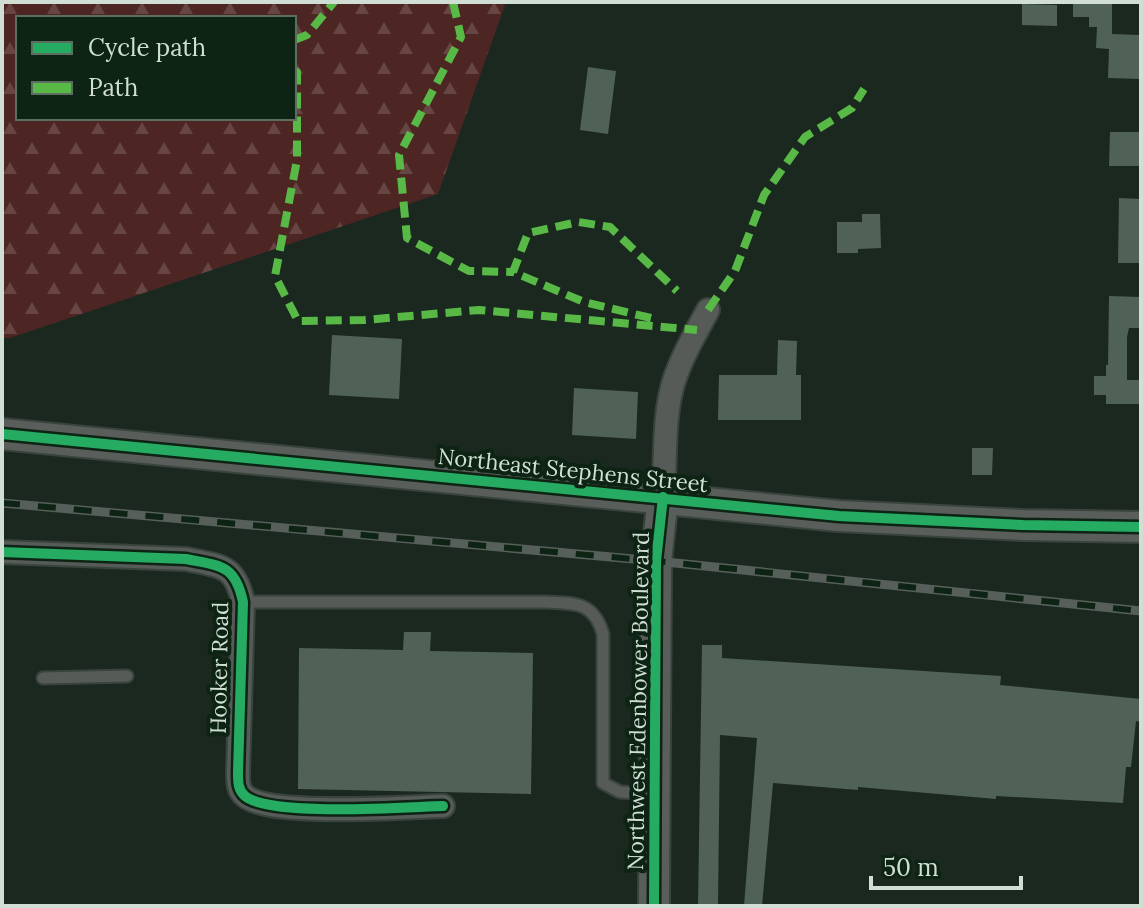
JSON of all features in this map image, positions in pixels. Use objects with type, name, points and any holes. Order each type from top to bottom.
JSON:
[{"type":"main road","name":"Northeast Stephens Street","points":[[2,434],[839,516],[1141,527]]},
{"type":"main road","name":"Northwest Edenbower Boulevard","points":[[654,906],[656,561],[663,497]]},
{"type":"street","points":[[663,497],[672,388],[681,362],[708,310]]},
{"type":"street","name":"Hooker Road","points":[[2,552],[186,559],[212,564],[231,572],[240,587],[243,602],[238,773],[239,788],[246,797],[278,808],[443,806]]},
{"type":"lane","points":[[243,602],[546,602],[583,606],[599,620],[603,634],[603,783],[620,792],[655,794]]},
{"type":"lane","points":[[43,678],[127,676]]},
{"type":"green space","points":[[2,2],[506,2],[438,194],[10,338],[2,338]]},
{"type":"building","points":[[1073,2],[1112,2],[1112,34],[1141,35],[1141,79],[1108,78],[1109,49],[1096,48],[1097,27],[1089,27],[1089,17],[1073,17]]},
{"type":"building","points":[[1022,4],[1057,5],[1057,26],[1022,25]]},
{"type":"building","points":[[588,67],[616,71],[608,134],[580,130]]},
{"type":"building","points":[[1110,132],[1141,132],[1141,166],[1109,166]]},
{"type":"building","points":[[1119,198],[1141,199],[1141,263],[1118,263]]},
{"type":"building","points":[[862,214],[880,214],[881,248],[837,253],[837,222],[862,222]]},
{"type":"building","points":[[1109,296],[1141,297],[1141,328],[1129,328],[1127,337],[1127,380],[1141,380],[1141,404],[1106,404],[1106,395],[1094,395],[1094,376],[1106,376],[1108,365]]},
{"type":"building","points":[[332,335],[402,339],[399,399],[329,395]]},
{"type":"building","points":[[778,340],[797,341],[796,375],[801,375],[801,420],[718,420],[719,375],[777,375]]},
{"type":"building","points":[[574,388],[638,392],[636,439],[572,435]]},
{"type":"building","points":[[972,448],[993,448],[992,475],[972,475]]},
{"type":"building","points":[[404,632],[431,632],[430,651],[533,653],[531,794],[298,789],[299,648],[403,650]]},
{"type":"building","points":[[702,645],[722,645],[722,658],[1001,676],[1000,685],[1141,699],[1141,722],[1136,721],[1131,767],[1126,767],[1123,803],[996,796],[996,799],[773,783],[762,906],[744,906],[757,738],[720,735],[718,906],[698,906]]},
{"type":"railway","points":[[2,503],[656,561],[1141,611]]},
{"type":"marked path","points":[[296,39],[307,35],[334,2]]},
{"type":"marked path","points":[[453,2],[461,37],[399,155],[407,238],[469,271],[513,272]]},
{"type":"marked path","points":[[296,71],[297,160],[275,276],[298,321],[364,320],[479,310],[697,330]]},
{"type":"marked path","points":[[708,310],[735,271],[764,195],[805,137],[852,108],[864,89]]},
{"type":"marked path","points":[[651,318],[584,302],[513,272],[528,233],[578,222],[610,227],[677,291]]},
{"type":"cycle path","points":[[2,434],[839,516],[1141,527]]},
{"type":"cycle path","points":[[654,906],[656,561],[663,497]]},
{"type":"cycle path","points":[[2,552],[186,559],[224,569],[236,580],[243,602],[238,773],[243,794],[259,802],[308,809],[443,806]]}]
